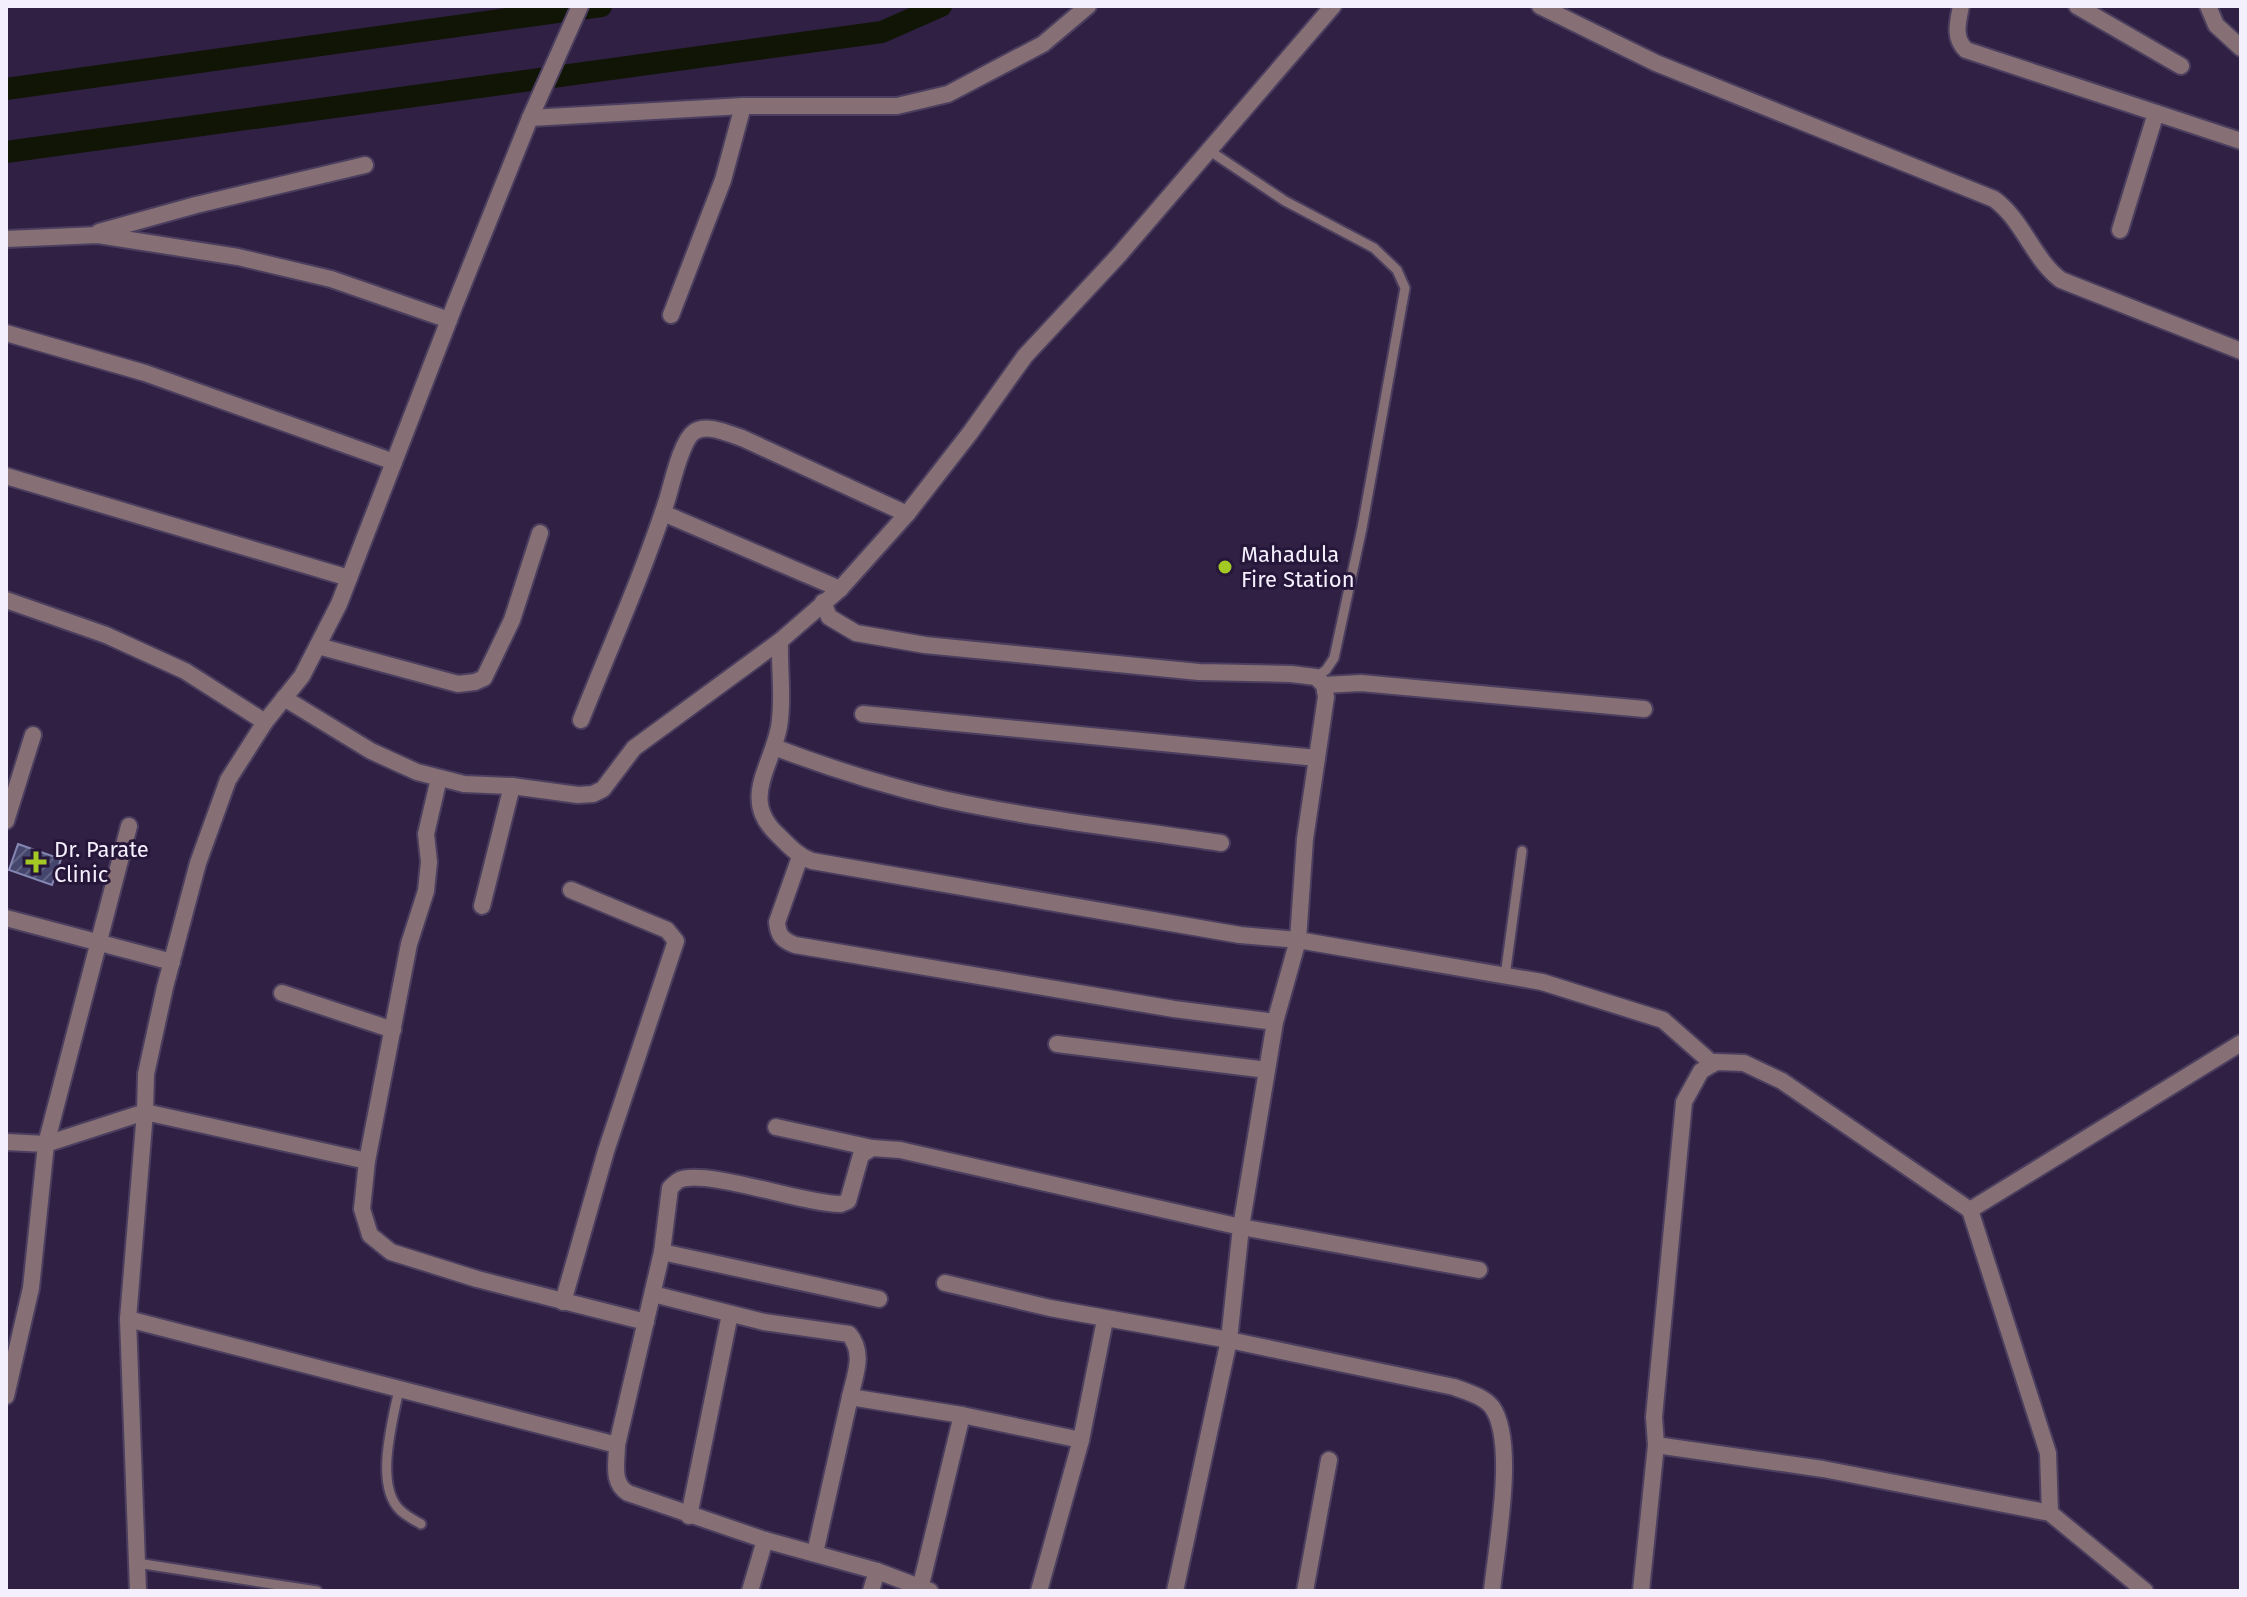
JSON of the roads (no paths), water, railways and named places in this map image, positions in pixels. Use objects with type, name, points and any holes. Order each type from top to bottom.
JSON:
[{"type":"street","points":[[138,1591],[128,1319],[146,1074],[198,863],[228,780],[265,722],[302,676],[349,578],[530,118],[580,6]]},
{"type":"street","points":[[530,118],[743,106],[897,106],[948,94],[1043,44],[1088,6]]},
{"type":"street","points":[[284,698],[371,751],[417,772],[464,784],[512,786],[578,795],[593,794],[603,789],[634,748],[780,641],[840,589],[907,514],[1025,356],[1119,255],[1333,6]]},
{"type":"street","points":[[1540,6],[1666,68],[1994,199],[2009,211],[2048,268],[2061,280],[2241,351]]},
{"type":"street","points":[[2077,6],[2181,66]]},
{"type":"street","points":[[2208,6],[2216,25],[2241,48]]},
{"type":"street","points":[[1961,8],[1957,35],[1966,50],[2241,141]]},
{"type":"street","points":[[671,315],[723,180],[743,106]]},
{"type":"street","points":[[2120,230],[2156,113]]},
{"type":"street","points":[[87,235],[196,205],[365,165]]},
{"type":"street","points":[[6,239],[87,235],[174,245],[331,279],[449,320]]},
{"type":"street","points":[[6,333],[145,373],[394,462]]},
{"type":"street","points":[[581,720],[663,513],[685,443],[693,432],[716,430],[742,438],[907,514]]},
{"type":"street","points":[[6,476],[349,578]]},
{"type":"street","points":[[663,513],[840,589]]},
{"type":"street","points":[[318,646],[458,684],[484,678],[512,620],[540,533]]},
{"type":"street","points":[[6,600],[106,635],[185,671],[265,722]]},
{"type":"street","points":[[823,602],[829,617],[856,633],[925,645],[1169,670],[1361,683],[1644,709]]},
{"type":"street","points":[[780,641],[782,698],[774,747],[759,790],[759,809],[768,826],[800,857],[1240,935],[1298,940],[1542,982],[1663,1020],[1713,1064]]},
{"type":"street","points":[[1175,1591],[1229,1340],[1241,1227],[1275,1022],[1298,940],[1305,839],[1326,697],[1320,681]]},
{"type":"street","points":[[863,714],[1317,758]]},
{"type":"street","points":[[6,821],[33,735]]},
{"type":"street","points":[[774,747],[855,776],[943,799],[1221,843]]},
{"type":"street","points":[[439,778],[426,834],[429,862],[426,891],[409,944],[367,1161],[362,1209],[370,1235],[391,1252],[441,1269],[646,1322]]},
{"type":"street","points":[[482,906],[512,786]]},
{"type":"street","points":[[6,1396],[10,1363],[31,1288],[46,1144],[101,944],[129,826]]},
{"type":"street","points":[[800,857],[777,922],[778,933],[795,945],[1174,1009],[1275,1022]]},
{"type":"street","points":[[563,1302],[606,1151],[676,941],[667,930],[571,890]]},
{"type":"street","points":[[6,918],[172,962]]},
{"type":"street","points":[[282,993],[393,1030]]},
{"type":"street","points":[[1970,1210],[2241,1043]]},
{"type":"street","points":[[1057,1044],[1267,1070]]},
{"type":"street","points":[[1641,1591],[1684,1102],[1701,1071],[1713,1064],[1744,1063],[1782,1081],[1970,1210],[2048,1453],[2050,1513]]},
{"type":"street","points":[[6,1142],[46,1144],[145,1112],[367,1161]]},
{"type":"street","points":[[776,1127],[872,1148],[900,1150],[1241,1227],[1479,1270]]},
{"type":"street","points":[[872,1148],[861,1155],[848,1201],[841,1204],[692,1178],[679,1180],[670,1188],[662,1252],[617,1445],[617,1480],[620,1488],[689,1516],[877,1571],[925,1590],[962,1415]]},
{"type":"street","points":[[662,1252],[879,1299]]},
{"type":"street","points":[[945,1283],[1105,1320],[1229,1340],[1454,1387],[1477,1396],[1491,1407],[1501,1430],[1504,1468],[1492,1591]]},
{"type":"street","points":[[653,1294],[764,1322],[849,1334],[855,1342],[859,1353],[815,1553]]},
{"type":"street","points":[[689,1516],[730,1314]]},
{"type":"street","points":[[128,1319],[617,1445]]},
{"type":"street","points":[[1039,1591],[1081,1440],[1105,1320]]},
{"type":"street","points":[[850,1397],[962,1415],[1081,1440]]},
{"type":"street","points":[[1656,1445],[1823,1469],[2050,1513],[2145,1591]]},
{"type":"street","points":[[1305,1591],[1329,1460]]},
{"type":"street","points":[[750,1591],[765,1540]]},
{"type":"street","points":[[871,1591],[877,1571]]},
{"type":"lane","points":[[1210,151],[1285,201],[1374,248],[1397,270],[1405,288],[1362,528],[1334,658],[1320,681]]},
{"type":"lane","points":[[1505,976],[1522,851]]},
{"type":"lane","points":[[399,1389],[389,1439],[389,1493],[399,1509],[421,1524]]},
{"type":"lane","points":[[137,1563],[317,1591]]},
{"type":"waterway","points":[[6,89],[601,6]]},
{"type":"waterway","points":[[6,152],[882,32],[941,6]]},
{"type":"place","name":"Mahadula Fire Station","points":[[1225,567]]},
{"type":"place","name":"Dr. Parate Clinic","points":[[36,862]]}]
